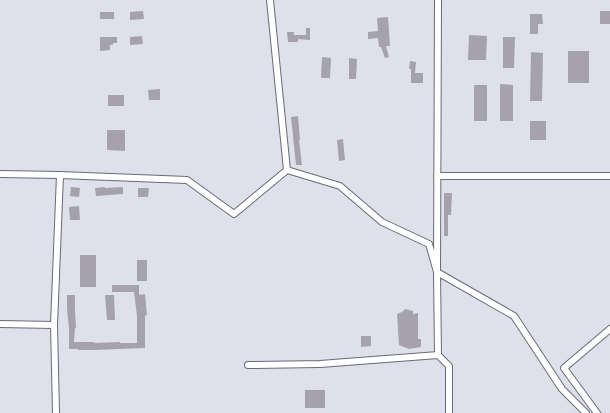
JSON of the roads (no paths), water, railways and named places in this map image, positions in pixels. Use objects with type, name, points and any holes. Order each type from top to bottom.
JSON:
[{"type":"street","points":[[270,0],[287,170]]},
{"type":"street","points":[[438,0],[438,356]]},
{"type":"street","points":[[0,174],[188,180],[234,214],[287,170]]},
{"type":"street","points":[[287,170],[340,186],[382,222],[428,244],[437,272],[514,316],[562,389],[586,413]]},
{"type":"street","points":[[56,413],[54,325],[60,175]]},
{"type":"street","points":[[437,176],[610,176]]},
{"type":"street","points":[[0,324],[54,325]]},
{"type":"street","points":[[597,413],[564,368],[610,329]]},
{"type":"street","points":[[248,365],[320,364],[438,356],[449,366],[449,413]]}]
